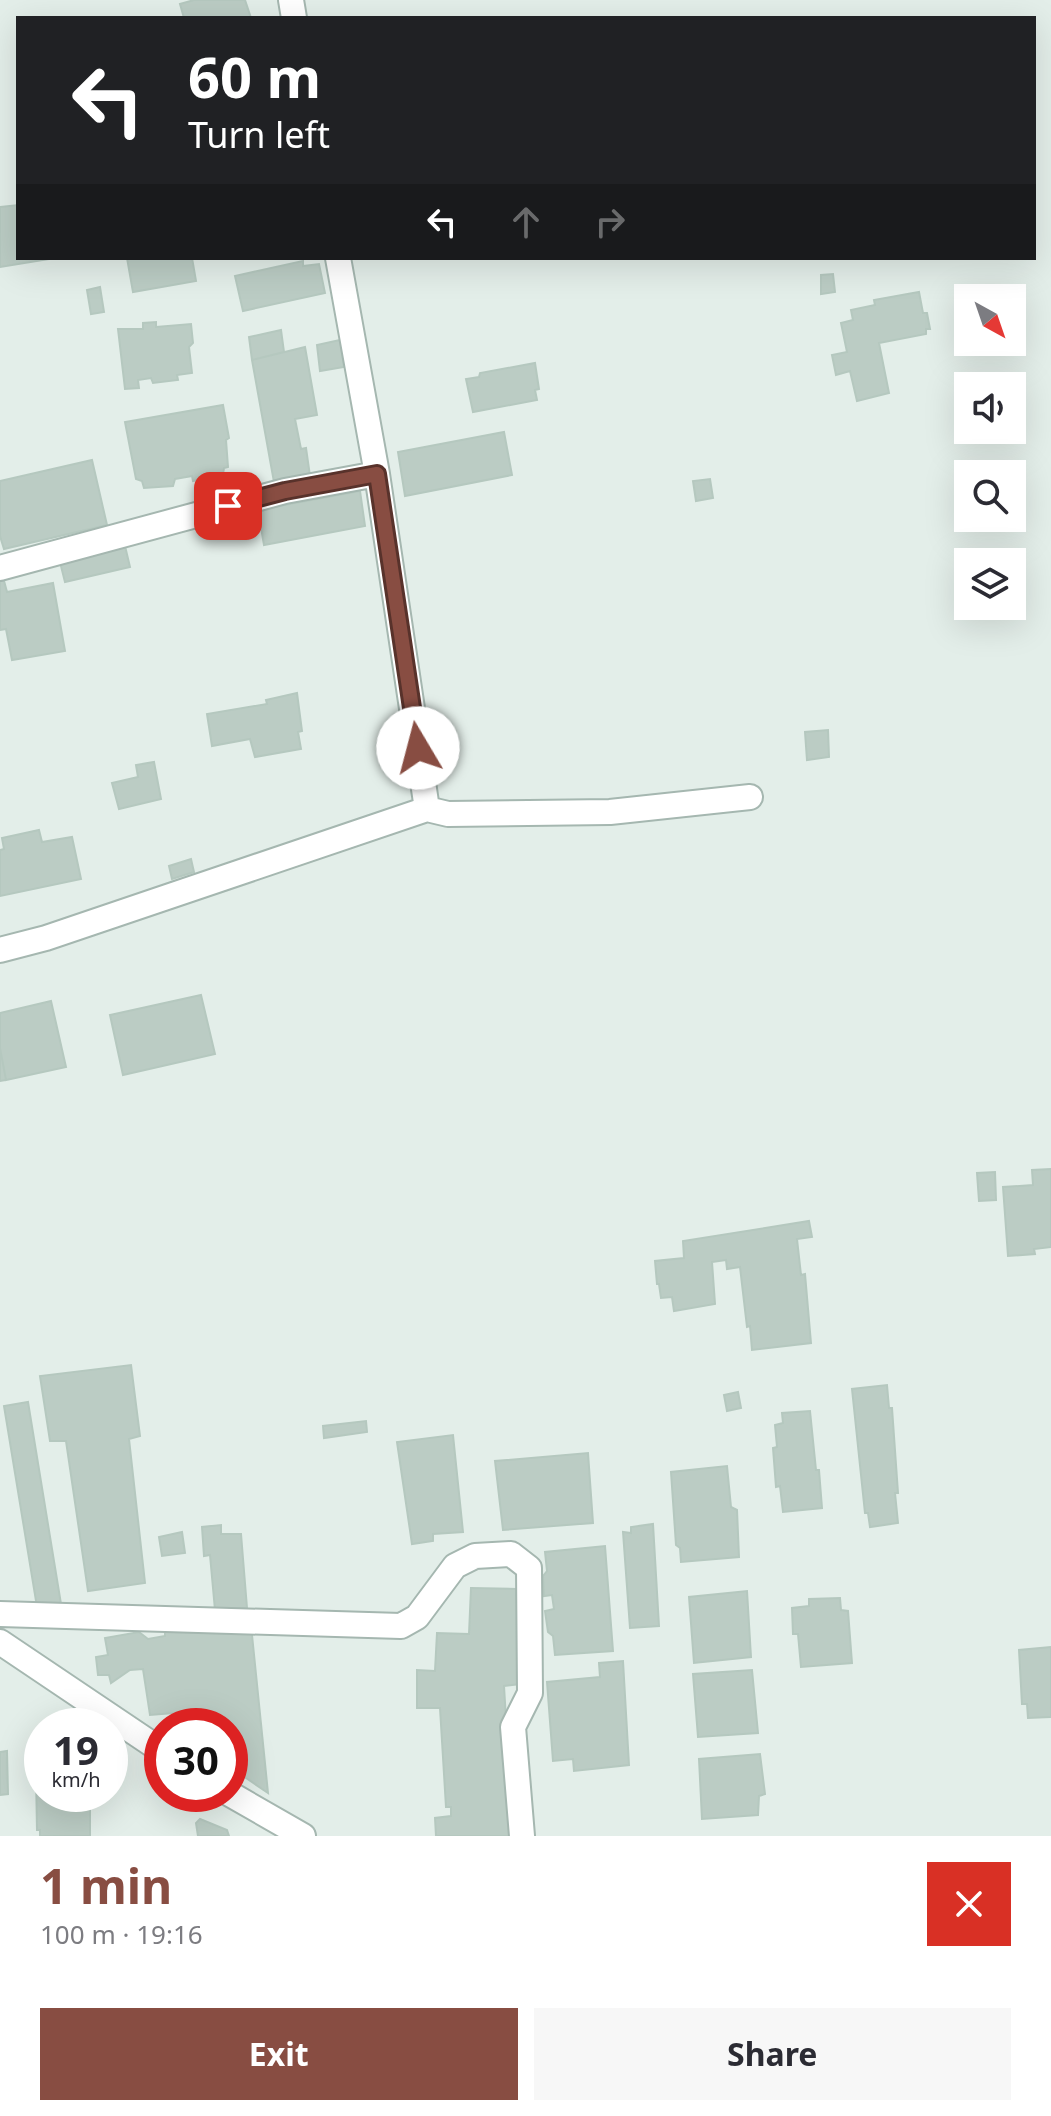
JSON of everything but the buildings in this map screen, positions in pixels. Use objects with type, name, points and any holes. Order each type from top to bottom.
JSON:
[{"type":"street","points":[[338,260],[377,474],[427,809]]},
{"type":"street","points":[[0,568],[285,491],[377,474]]},
{"type":"street","points":[[0,950],[46,938],[427,809],[448,814],[610,812],[750,797]]},
{"type":"street","points":[[0,1614],[401,1626],[417,1617],[455,1566],[475,1556],[511,1554],[529,1568],[530,1693],[513,1727],[522,1836]]},
{"type":"street","points":[[0,1642],[144,1739]]},
{"type":"street","points":[[248,1804],[303,1836]]},
{"type":"route","points":[[228,506],[285,491],[377,474],[418,748]]}]
